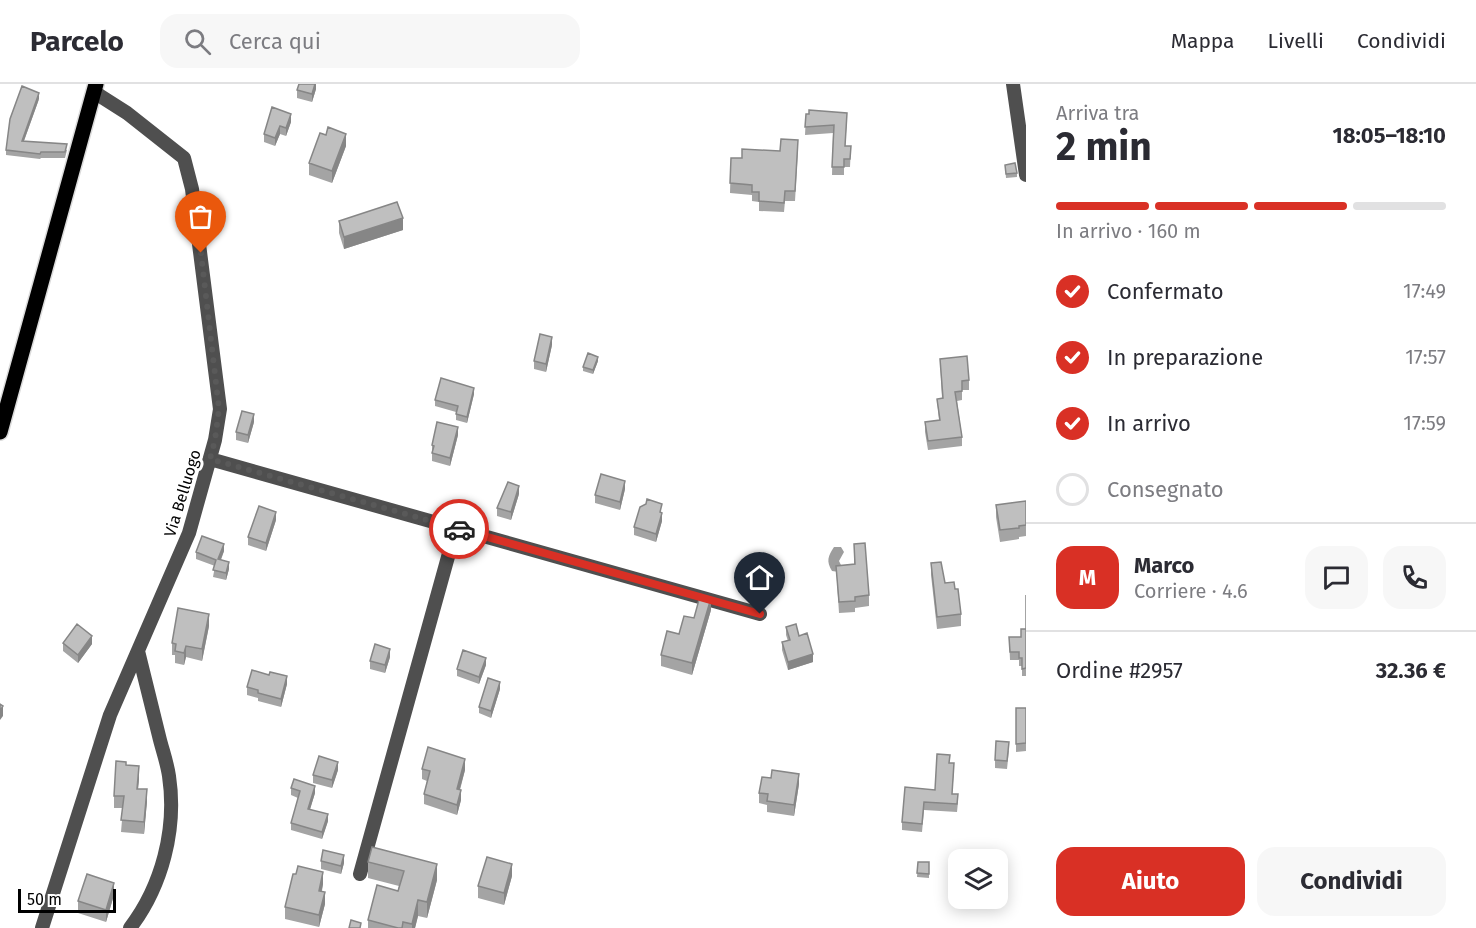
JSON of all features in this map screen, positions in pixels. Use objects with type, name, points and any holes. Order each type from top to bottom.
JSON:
[{"type":"main road","points":[[0,432],[95,88]]},
{"type":"street","points":[[1013,84],[1026,175]]},
{"type":"street","name":"Via Belluogo","points":[[42,928],[110,715],[189,532],[215,440],[219,409],[192,189],[184,158],[95,88]]},
{"type":"street","points":[[210,459],[760,614]]},
{"type":"street","points":[[360,874],[456,528]]},
{"type":"street","points":[[130,928],[140,915],[159,877],[168,838],[171,807],[169,776],[138,651]]},
{"type":"shaded area","points":[[834,547],[841,547],[844,552],[839,561],[842,567],[839,572],[832,571],[828,561]]},
{"type":"building","points":[[299,84],[315,84],[312,94],[297,90]]},
{"type":"building","points":[[22,86],[39,93],[22,141],[67,144],[65,152],[41,152],[40,154],[6,150],[10,119]]},
{"type":"building","points":[[272,107],[291,114],[286,128],[280,126],[275,138],[264,134]]},
{"type":"building","points":[[809,110],[847,113],[845,146],[851,146],[850,159],[844,159],[844,167],[832,167],[834,125],[805,127],[806,114],[809,114]]},
{"type":"building","points":[[328,127],[346,134],[332,171],[309,163],[320,133],[326,135]]},
{"type":"building","points":[[781,139],[798,140],[795,191],[785,191],[784,203],[759,201],[759,192],[752,192],[752,185],[730,183],[731,158],[742,158],[742,149],[780,151]]},
{"type":"building","points":[[1015,163],[1017,173],[1006,174],[1005,165]]},
{"type":"building","points":[[397,202],[403,218],[344,237],[339,221]]},
{"type":"building","points":[[540,334],[552,337],[546,364],[534,361]]},
{"type":"building","points":[[588,353],[598,357],[593,370],[583,367]]},
{"type":"building","points":[[967,356],[969,380],[962,381],[962,391],[955,392],[962,437],[928,441],[925,422],[940,420],[937,399],[943,398],[940,359]]},
{"type":"building","points":[[441,378],[474,388],[467,417],[456,414],[458,406],[435,400]]},
{"type":"building","points":[[242,411],[254,414],[248,435],[236,432]]},
{"type":"building","points":[[437,422],[458,427],[450,458],[432,453]]},
{"type":"building","points":[[601,474],[625,481],[620,502],[595,495]]},
{"type":"building","points":[[508,482],[519,486],[511,512],[497,508]]},
{"type":"building","points":[[647,499],[662,504],[656,534],[634,527],[640,507],[646,504]]},
{"type":"building","points":[[1026,501],[1026,525],[1000,530],[996,505]]},
{"type":"building","points":[[259,506],[276,512],[266,543],[248,537]]},
{"type":"building","points":[[202,536],[224,544],[218,559],[229,562],[226,573],[213,570],[216,560],[196,552]]},
{"type":"building","points":[[865,543],[869,595],[855,597],[855,601],[839,602],[836,566],[855,564],[854,544]]},
{"type":"building","points":[[941,562],[945,583],[954,582],[955,589],[958,589],[961,614],[937,617],[931,563]]},
{"type":"building","points":[[700,596],[711,598],[692,663],[661,655],[667,631],[679,634],[684,616],[694,618]]},
{"type":"building","points":[[178,608],[209,614],[202,649],[186,646],[184,653],[175,651],[176,644],[172,643]]},
{"type":"building","points":[[77,624],[92,636],[78,655],[63,643]]},
{"type":"building","points":[[796,624],[799,636],[807,633],[813,654],[788,662],[782,642],[790,640],[786,627]]},
{"type":"building","points":[[1021,629],[1026,629],[1026,668],[1022,669],[1022,658],[1019,658],[1019,652],[1010,652],[1009,637],[1021,637]]},
{"type":"building","points":[[375,644],[390,649],[385,665],[370,661]]},
{"type":"building","points":[[463,650],[486,658],[479,677],[457,669]]},
{"type":"building","points":[[252,670],[269,675],[270,672],[287,676],[281,699],[258,693],[258,690],[247,687]]},
{"type":"building","points":[[488,678],[500,682],[491,711],[479,707]]},
{"type":"building","points":[[1016,708],[1026,708],[1026,743],[1016,744]]},
{"type":"building","points":[[996,741],[1009,742],[1007,761],[995,760]]},
{"type":"building","points":[[428,747],[465,759],[457,789],[461,790],[457,805],[424,794],[430,771],[422,769]]},
{"type":"building","points":[[937,754],[950,755],[949,763],[954,763],[952,794],[958,794],[957,804],[924,802],[922,824],[902,822],[905,787],[935,790]]},
{"type":"building","points":[[319,756],[338,762],[332,780],[313,775]]},
{"type":"building","points":[[116,761],[139,766],[137,789],[147,789],[144,822],[121,820],[124,796],[114,796]]},
{"type":"building","points":[[772,770],[799,774],[794,805],[767,801],[768,794],[759,793],[762,777],[771,778]]},
{"type":"building","points":[[294,779],[315,786],[308,809],[328,814],[322,832],[291,823],[300,791],[291,788]]},
{"type":"building","points":[[372,847],[437,864],[427,902],[418,900],[412,924],[403,922],[402,928],[398,928],[368,920],[377,885],[398,891],[404,871],[368,862]]},
{"type":"building","points":[[323,850],[344,855],[341,866],[321,861]]},
{"type":"building","points":[[487,857],[512,864],[504,893],[478,886]]},
{"type":"building","points":[[918,862],[929,862],[929,874],[917,873]]},
{"type":"building","points":[[298,866],[323,872],[319,891],[325,892],[319,915],[285,907],[293,874],[296,874]]},
{"type":"building","points":[[87,874],[114,883],[106,910],[78,901]]},
{"type":"building","points":[[351,920],[361,923],[360,928],[349,928]]},
{"type":"way so far","points":[[201,253],[219,409],[210,459],[459,529]]},
{"type":"route","points":[[459,529],[760,614]]}]
